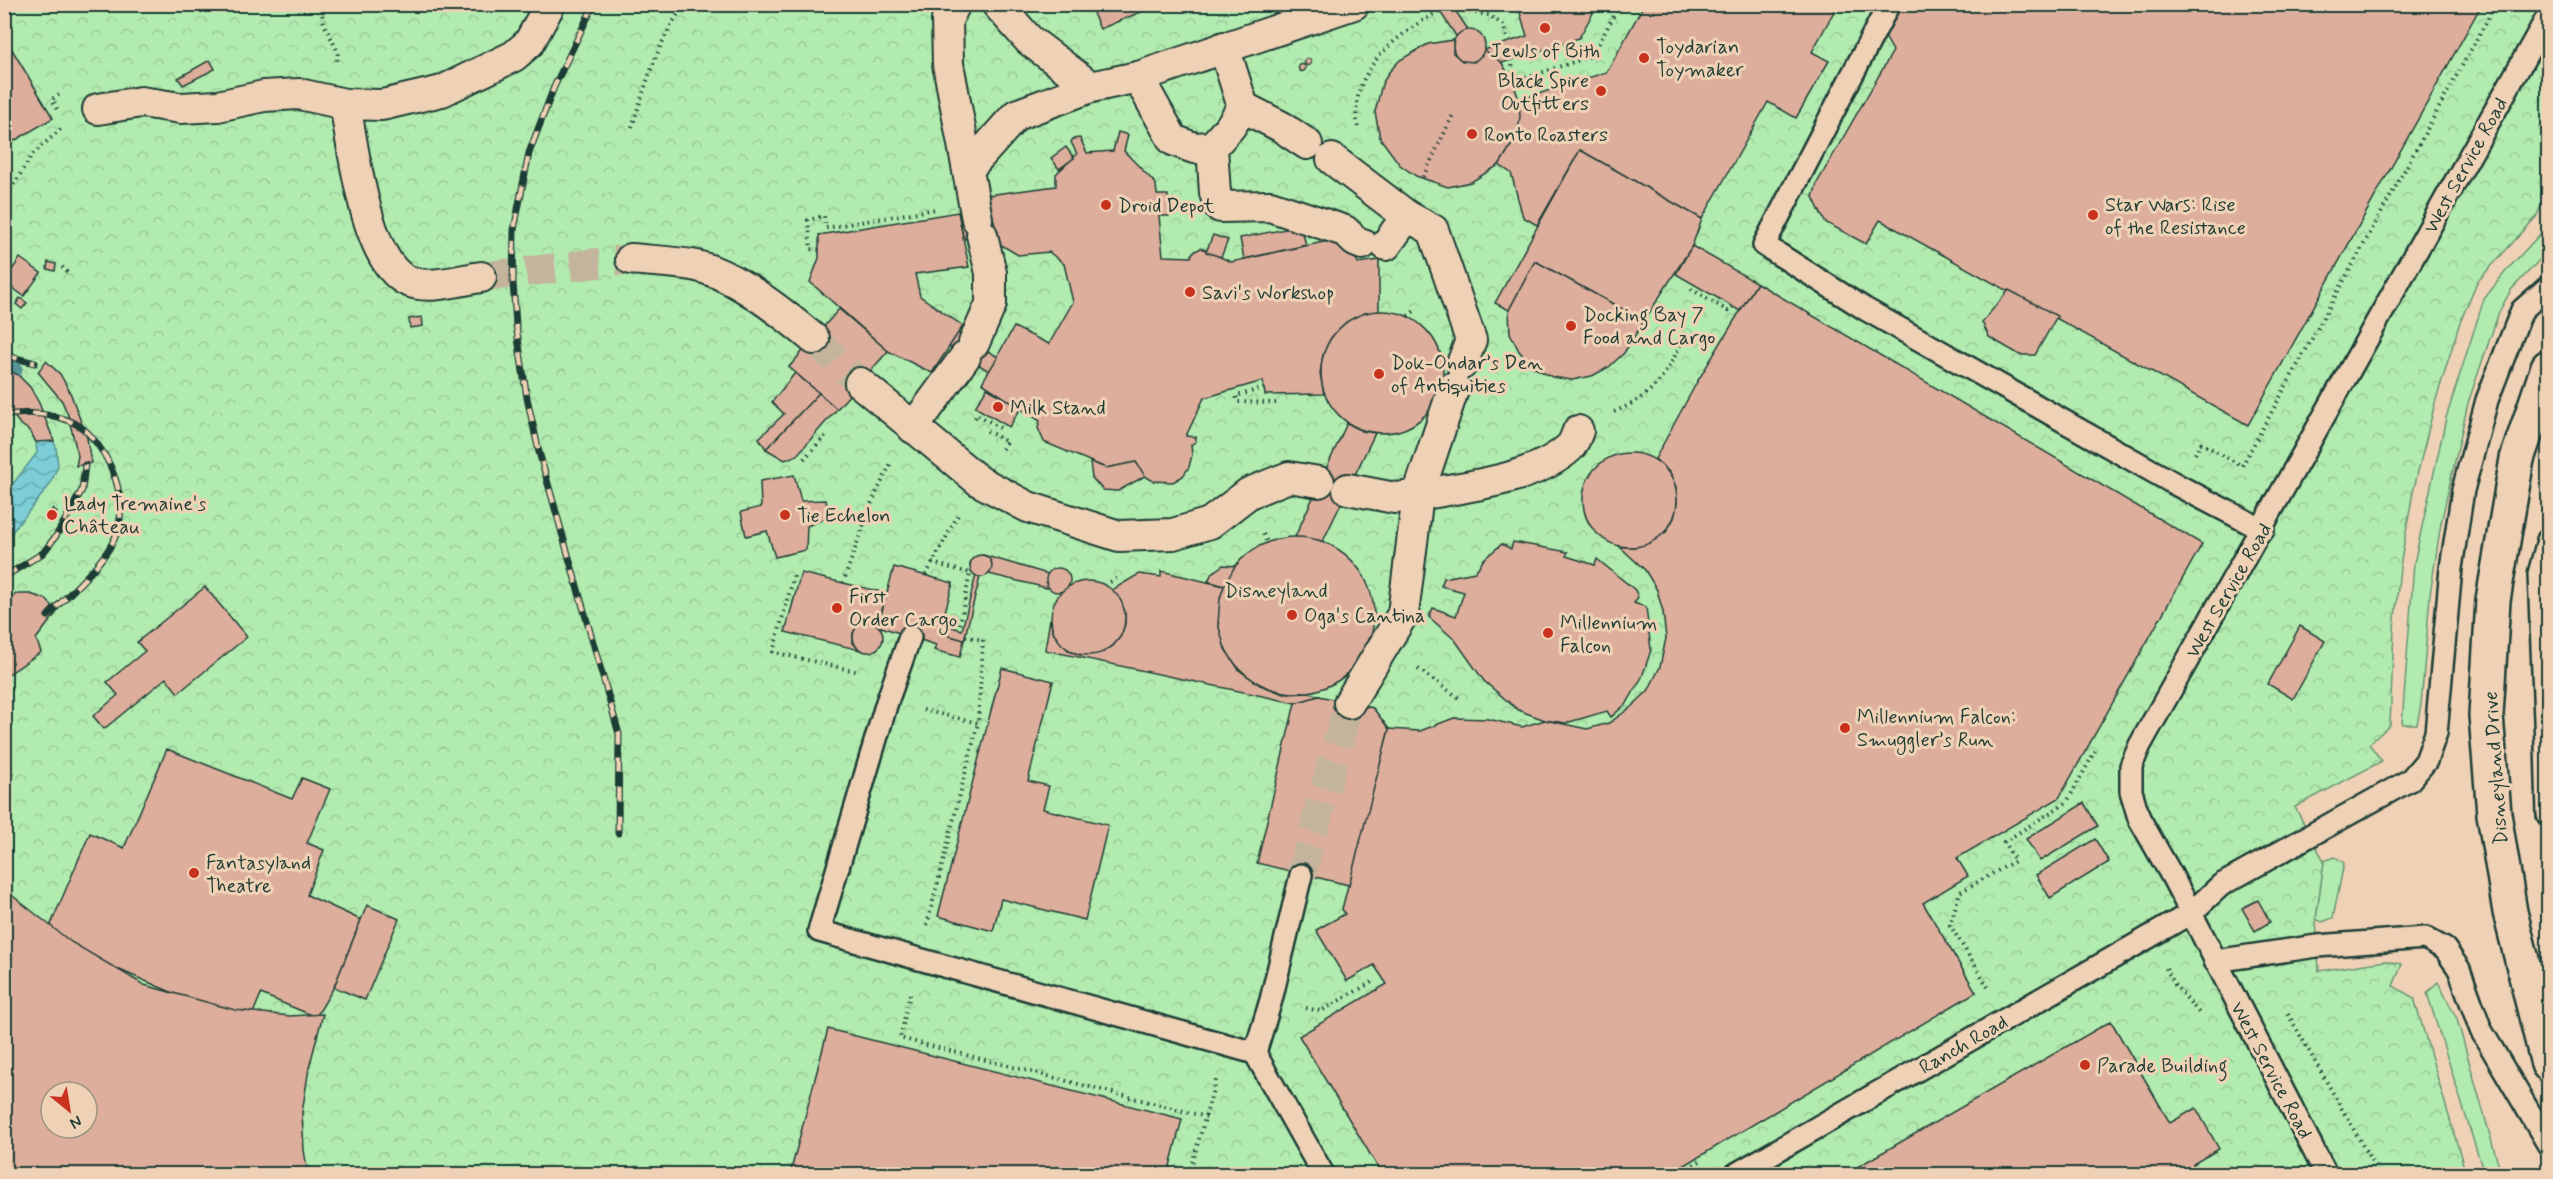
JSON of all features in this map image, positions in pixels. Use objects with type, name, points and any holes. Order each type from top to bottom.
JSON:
[{"type":"main road","name":"Disneyland Drive","points":[[2548,367],[2517,459],[2493,600],[2486,715],[2494,814],[2510,912],[2548,1064]]},
{"type":"street","points":[[98,109],[141,102],[181,108],[218,106],[264,96],[299,94],[345,104],[382,105],[442,91],[514,56],[529,43],[550,4]]},
{"type":"street","points":[[913,428],[970,350],[991,304],[991,273],[948,64],[947,20],[955,4]]},
{"type":"street","points":[[997,4],[1029,40],[1091,87]]},
{"type":"street","points":[[968,169],[1016,116],[1091,87],[1138,76],[1354,4]]},
{"type":"street","points":[[1224,47],[1243,106],[1293,134]]},
{"type":"street","points":[[1138,76],[1173,140],[1194,148],[1212,147],[1230,127],[1243,106]]},
{"type":"street","points":[[345,104],[365,210],[379,248],[391,269],[408,281],[427,284],[481,277]]},
{"type":"street","points":[[1212,147],[1215,193],[1220,207],[1270,206],[1345,231],[1355,241],[1374,245],[1407,216]]},
{"type":"street","points":[[1332,159],[1407,216],[1433,230],[1471,340],[1418,495],[1403,614],[1349,703]]},
{"type":"street","points":[[632,259],[694,265],[737,284],[781,312],[814,339]]},
{"type":"street","points":[[860,383],[979,481],[1028,507],[1119,536],[1173,534],[1210,523],[1249,493],[1289,477],[1319,482]]},
{"type":"street","points":[[1348,489],[1395,498],[1468,486],[1537,469],[1572,446],[1578,431]]},
{"type":"lane","points":[[1889,4],[1764,244],[1865,309],[2177,485],[2263,530]]},
{"type":"lane","name":"West Service Road","points":[[2326,1174],[2139,818],[2131,791],[2132,766],[2140,745],[2263,530],[2548,15]]},
{"type":"lane","name":"Ranch Road","points":[[1736,1174],[2191,914],[2220,885],[2410,780],[2426,761],[2436,733],[2451,568],[2463,490],[2487,400],[2522,310],[2548,287]]},
{"type":"lane","points":[[2548,540],[2539,574],[2548,815]]},
{"type":"lane","points":[[910,637],[887,702],[819,931],[1255,1053],[1323,1174]]},
{"type":"lane","points":[[1255,1053],[1271,1000],[1301,875]]},
{"type":"lane","points":[[2215,961],[2317,946],[2425,938],[2445,949],[2459,969],[2481,1030],[2548,1144]]},
{"type":"path","points":[[632,127],[651,68],[673,21],[685,4]]},
{"type":"path","points":[[1512,59],[1513,82],[1592,56],[1620,4]]},
{"type":"path","points":[[2242,466],[2496,4]]},
{"type":"path","points":[[1359,131],[1358,104],[1368,70],[1383,50],[1443,6],[1489,15],[1503,25],[1509,41]]},
{"type":"path","points":[[321,9],[324,24],[338,52]]},
{"type":"path","points":[[1424,174],[1453,115]]},
{"type":"path","points":[[4,200],[33,154],[66,125]]},
{"type":"path","points":[[819,250],[811,249],[808,220],[824,216],[826,228],[946,207]]},
{"type":"path","points":[[62,267],[70,275]]},
{"type":"path","points":[[1691,289],[1728,311],[1732,307]]},
{"type":"path","points":[[1578,431],[1579,418],[1612,413],[1632,405],[1650,392],[1666,374],[1682,342]]},
{"type":"path","points":[[1264,388],[1236,396],[1238,402],[1276,403]]},
{"type":"path","points":[[972,423],[977,414],[999,428]]},
{"type":"path","points":[[981,427],[1007,442]]},
{"type":"path","points":[[843,583],[871,504],[893,460],[913,428]]},
{"type":"path","points":[[804,459],[827,434]]},
{"type":"path","points":[[926,575],[979,481]]},
{"type":"path","points":[[932,563],[969,573],[959,629]]},
{"type":"path","points":[[794,576],[773,652],[831,666]]},
{"type":"path","points":[[1110,582],[1116,580]]},
{"type":"path","points":[[887,702],[978,723],[983,640],[965,636]]},
{"type":"path","points":[[1385,645],[1459,698]]},
{"type":"path","points":[[1990,991],[1950,925],[1960,892],[2015,861],[2004,842],[2067,802],[2096,750]]},
{"type":"green space","name":"Disneyland","points":[[5,5],[2548,5],[2548,192],[2536,217],[2477,282],[2459,325],[2435,403],[2413,492],[2400,567],[2394,629],[2390,725],[2369,744],[2382,761],[2295,807],[2324,861],[2316,919],[2319,971],[2385,961],[2402,964],[2393,986],[2414,998],[2466,1174],[5,1174]]},
{"type":"green space","points":[[2548,221],[2548,251],[2511,290],[2499,312],[2468,403],[2441,523],[2430,595],[2421,705],[2417,724],[2402,724],[2414,563],[2446,418],[2484,299],[2542,232]]},
{"type":"green space","points":[[2335,857],[2344,863],[2333,918],[2322,922],[2316,919],[2324,861]]},
{"type":"green space","points":[[2438,982],[2457,1019],[2501,1174],[2484,1174],[2427,993]]},
{"type":"water","points":[[13,406],[47,426],[56,447],[58,466],[49,486],[5,541],[5,494],[37,453],[36,442]]},
{"type":"building","points":[[1089,4],[1160,4],[1100,29]]},
{"type":"building","points":[[1435,4],[1451,4],[1469,31],[1456,36]]},
{"type":"building","points":[[1520,4],[1598,4],[1579,38],[1502,63],[1484,50],[1527,36],[1519,9],[1515,7]]},
{"type":"building","points":[[1635,4],[1838,4],[1812,52],[1829,61],[1796,118],[1768,102],[1702,219],[1580,150],[1537,225],[1523,217],[1511,173],[1499,165],[1517,136],[1519,100],[1607,72],[1642,8]]},
{"type":"building","name":"Star Wars: Rise of the Resistance","points":[[1897,4],[2482,4],[2248,425],[1880,220],[1866,244],[1825,222],[1813,197],[1817,183],[1893,51],[1883,33]]},
{"type":"building","points":[[4,15],[10,24],[4,28]]},
{"type":"building","points":[[1469,30],[1480,35],[1485,46],[1480,57],[1469,62],[1458,57],[1453,46],[1458,35]]},
{"type":"building","points":[[4,36],[53,118],[4,147]]},
{"type":"building","points":[[1453,40],[1453,53],[1462,61],[1474,62],[1484,50],[1502,63],[1513,82],[1519,100],[1520,117],[1517,136],[1499,165],[1471,182],[1448,187],[1416,176],[1400,165],[1380,138],[1375,112],[1382,84],[1400,60],[1428,44]]},
{"type":"building","points":[[1308,59],[1311,62],[1308,65],[1305,62]]},
{"type":"building","points":[[210,60],[215,69],[183,85],[178,78]]},
{"type":"building","points":[[1302,64],[1306,68],[1302,72],[1298,68]]},
{"type":"building","points":[[1118,132],[1128,135],[1124,151],[1156,184],[1157,195],[1168,195],[1169,216],[1159,216],[1163,256],[1191,257],[1193,252],[1201,248],[1231,262],[1333,240],[1350,246],[1358,263],[1379,260],[1379,312],[1365,313],[1346,322],[1331,338],[1323,355],[1320,374],[1324,394],[1265,395],[1263,381],[1204,398],[1186,436],[1196,437],[1196,441],[1191,445],[1192,455],[1189,467],[1183,476],[1173,482],[1153,481],[1145,476],[1136,462],[1106,468],[1044,442],[1038,428],[1040,421],[982,383],[1014,327],[1049,344],[1073,302],[1064,264],[1049,252],[1018,255],[998,243],[988,195],[1056,186],[1056,174],[1077,154],[1071,142],[1073,139],[1080,138],[1087,153],[1113,151]]},
{"type":"building","points":[[1066,147],[1074,158],[1059,169],[1051,158]]},
{"type":"building","points":[[1580,150],[1702,219],[1692,246],[1644,321],[1535,261],[1509,310],[1495,303]]},
{"type":"building","points":[[958,212],[969,267],[915,274],[920,296],[963,326],[932,373],[888,351],[810,282],[819,258],[819,235]]},
{"type":"building","points":[[993,216],[996,232],[964,239],[960,223]]},
{"type":"building","points":[[1301,226],[1306,245],[1244,259],[1240,238]]},
{"type":"building","points":[[1213,235],[1228,240],[1221,257],[1206,252]]},
{"type":"building","points":[[1692,246],[1757,283],[1740,311],[1676,274]]},
{"type":"building","points":[[20,258],[41,273],[24,296],[4,282]]},
{"type":"building","points":[[1535,261],[1644,321],[1624,353],[1609,367],[1592,376],[1572,380],[1552,377],[1533,367],[1519,351],[1510,333],[1509,310]]},
{"type":"building","points":[[48,262],[56,264],[55,271],[47,269]]},
{"type":"building","name":"Millennium Falcon: Smuggler’s Run","points":[[1757,283],[2202,544],[2059,798],[1957,858],[1968,876],[1923,903],[1976,992],[1670,1174],[1382,1174],[1299,1036],[1387,984],[1374,965],[1347,981],[1316,930],[1345,914],[1342,909],[1389,729],[1420,731],[1454,718],[1488,719],[1522,727],[1545,720],[1587,729],[1609,723],[1648,691],[1660,667],[1666,638],[1663,612],[1657,590],[1645,570],[1620,547],[1637,547],[1652,541],[1666,532],[1674,518],[1677,503],[1676,487],[1670,473],[1655,459],[1697,382]]},
{"type":"building","points":[[2009,290],[2057,316],[2035,355],[2020,355],[1989,337],[1982,322]]},
{"type":"building","points":[[20,298],[27,303],[22,309],[16,304]]},
{"type":"building","points":[[839,309],[888,351],[837,409],[789,367]]},
{"type":"building","points":[[1382,311],[1405,315],[1425,329],[1439,349],[1443,372],[1439,395],[1425,415],[1405,429],[1382,433],[1359,429],[1339,415],[1325,395],[1321,372],[1325,349],[1339,329],[1359,315]]},
{"type":"building","points":[[422,317],[423,326],[410,328],[409,319]]},
{"type":"building","points":[[958,333],[998,357],[989,371],[949,347]]},
{"type":"building","points":[[46,361],[60,374],[70,392],[87,438],[91,463],[76,466],[78,456],[68,415],[62,401],[38,372]]},
{"type":"building","points":[[4,368],[18,375],[30,387],[54,441],[36,442],[30,431],[20,424],[4,404]]},
{"type":"building","points":[[795,373],[819,393],[766,449],[759,438],[784,414],[772,402]]},
{"type":"building","name":"Milk Stand","points":[[987,388],[1021,408],[1009,427],[975,407]]},
{"type":"building","points":[[819,393],[837,409],[797,455],[785,460],[766,449]]},
{"type":"building","points":[[1347,423],[1362,431],[1375,433],[1323,541],[1295,537]]},
{"type":"building","points":[[1630,453],[1648,456],[1663,467],[1674,482],[1677,500],[1674,518],[1663,533],[1648,544],[1630,547],[1612,544],[1597,533],[1586,518],[1583,500],[1586,482],[1597,467],[1612,456]]},
{"type":"building","points":[[1090,462],[1106,468],[1136,462],[1145,476],[1118,491],[1103,490],[1092,478]]},
{"type":"building","name":"Tie Echelon","points":[[794,475],[801,501],[826,500],[829,517],[807,526],[806,550],[775,557],[767,531],[746,536],[741,512],[761,507],[760,481]]},
{"type":"building","name":"Lady Tremaine's Château","points":[[53,508],[57,513],[50,520],[47,517]]},
{"type":"building","points":[[1296,537],[1311,538],[1326,543],[1351,560],[1368,585],[1373,600],[1373,630],[1368,645],[1351,670],[1326,687],[1311,692],[1296,693],[1281,692],[1266,687],[1241,670],[1224,645],[1219,630],[1218,615],[1219,600],[1224,585],[1241,560],[1266,543],[1281,538]]},
{"type":"building","name":"Millennium Falcon","points":[[1513,542],[1568,552],[1566,556],[1595,565],[1597,559],[1635,590],[1638,597],[1634,603],[1646,607],[1651,650],[1642,677],[1627,703],[1611,717],[1607,711],[1566,723],[1545,720],[1518,710],[1484,681],[1455,640],[1429,617],[1433,608],[1456,616],[1464,592],[1441,586],[1444,578],[1475,572],[1484,559],[1502,544],[1511,549]]},
{"type":"building","points":[[981,555],[989,558],[992,566],[989,574],[981,577],[973,574],[970,566],[973,558]]},
{"type":"building","points":[[983,555],[1048,574],[1047,588],[989,574],[980,577],[964,640],[939,633],[942,624],[962,630],[976,575],[970,566],[972,559]]},
{"type":"building","points":[[1223,565],[1235,566],[1224,586],[1208,581],[1212,573]]},
{"type":"building","points":[[894,567],[953,583],[939,633],[964,640],[960,657],[934,650],[936,645],[878,626]]},
{"type":"building","points":[[1058,568],[1067,571],[1070,580],[1067,589],[1058,592],[1049,589],[1046,580],[1049,571]]},
{"type":"building","points":[[1161,571],[1224,586],[1220,598],[1218,624],[1225,649],[1239,670],[1260,685],[1284,694],[1310,693],[1319,696],[1295,703],[1045,650],[1050,619],[1053,633],[1069,651],[1080,655],[1103,652],[1113,646],[1121,636],[1125,624],[1125,612],[1120,600],[1112,590],[1139,574],[1161,577]]},
{"type":"building","name":"First Order Cargo","points":[[801,573],[886,593],[878,626],[864,622],[859,624],[853,633],[853,643],[860,650],[785,632]]},
{"type":"building","points":[[1088,581],[1109,587],[1119,597],[1125,618],[1119,639],[1109,649],[1088,655],[1067,649],[1057,639],[1051,618],[1057,597],[1067,587]]},
{"type":"building","points":[[205,587],[247,637],[178,693],[166,678],[104,729],[93,716],[118,695],[107,682],[145,651],[137,642]]},
{"type":"building","points":[[16,594],[30,594],[46,599],[57,612],[36,639],[41,652],[4,677],[4,604]]},
{"type":"building","points":[[868,622],[879,626],[883,637],[879,648],[868,652],[857,648],[853,637],[857,626]]},
{"type":"building","points":[[2300,626],[2325,641],[2293,699],[2268,684]]},
{"type":"building","points":[[1002,668],[1053,681],[1028,781],[1049,786],[1043,809],[1108,825],[1085,920],[1001,899],[993,931],[938,916]]},
{"type":"building","points":[[1319,696],[1373,708],[1389,729],[1349,885],[1257,863],[1295,703]]},
{"type":"building","name":"Fantasyland Theatre","points":[[167,749],[292,799],[302,778],[330,789],[307,843],[324,850],[307,895],[361,920],[334,987],[316,1017],[261,994],[248,1025],[45,938],[90,833],[124,848]]},
{"type":"building","points":[[4,760],[13,774],[4,779]]},
{"type":"building","points":[[2084,803],[2098,826],[2040,861],[2026,839]]},
{"type":"building","points":[[2095,839],[2109,862],[2050,898],[2036,875]]},
{"type":"building","points":[[4,889],[71,942],[144,985],[235,1010],[290,1016],[323,1014],[309,1068],[302,1113],[308,1174],[4,1174]]},
{"type":"building","points":[[2258,900],[2270,922],[2255,931],[2242,908]]},
{"type":"building","points":[[367,905],[399,919],[365,1000],[334,987]]},
{"type":"building","name":"Parade Building","points":[[2111,1021],[2170,1123],[2196,1108],[2219,1149],[2193,1164],[2198,1174],[1845,1174]]},
{"type":"building","points":[[828,1029],[1182,1119],[1168,1174],[790,1174]]},
{"type":"waterway","points":[[4,361],[15,368],[12,386]]},
{"type":"tunnel","points":[[481,277],[631,259]]},
{"type":"tunnel","points":[[814,339],[860,383]]},
{"type":"tunnel","points":[[1301,875],[1349,703]]},
{"type":"railway","points":[[594,4],[554,87],[529,153],[514,230],[513,282],[516,325],[527,398],[539,452],[619,734],[618,833]]},
{"type":"railway","points":[[4,355],[35,363]]},
{"type":"railway","points":[[4,416],[25,413],[48,415],[70,421],[80,427],[97,443],[111,467],[119,494],[120,522],[111,545],[95,567],[48,616]]},
{"type":"railway","points":[[4,577],[43,553],[56,536],[82,490],[85,465]]},
{"type":"place","name":"Jewls of Bith","points":[[1545,28]]},
{"type":"place","name":"Toydarian Toymaker","points":[[1644,58]]},
{"type":"place","name":"Black Spire Outfitters","points":[[1601,91]]},
{"type":"place","name":"Ronto Roasters","points":[[1472,134]]},
{"type":"place","name":"Droid Depot","points":[[1106,205]]},
{"type":"place","name":"Star Wars: Rise of the Resistance","points":[[2093,215]]},
{"type":"place","name":"Savi's Workshop","points":[[1190,292]]},
{"type":"place","name":"Docking Bay 7 Food and Cargo","points":[[1571,326]]},
{"type":"place","name":"Dok-Ondar’s Den of Antiquities","points":[[1379,374]]},
{"type":"place","name":"Milk Stand","points":[[998,407]]},
{"type":"place","name":"Lady Tremaine's Château","points":[[52,515]]},
{"type":"place","name":"Tie Echelon","points":[[785,515]]},
{"type":"place","name":"First Order Cargo","points":[[837,608]]},
{"type":"place","name":"Oga's Cantina","points":[[1292,615]]},
{"type":"place","name":"Millennium Falcon","points":[[1548,633]]},
{"type":"place","name":"Millennium Falcon: Smuggler’s Run","points":[[1845,728]]},
{"type":"place","name":"Fantasyland Theatre","points":[[194,873]]},
{"type":"place","name":"Parade Building","points":[[2085,1065]]}]
